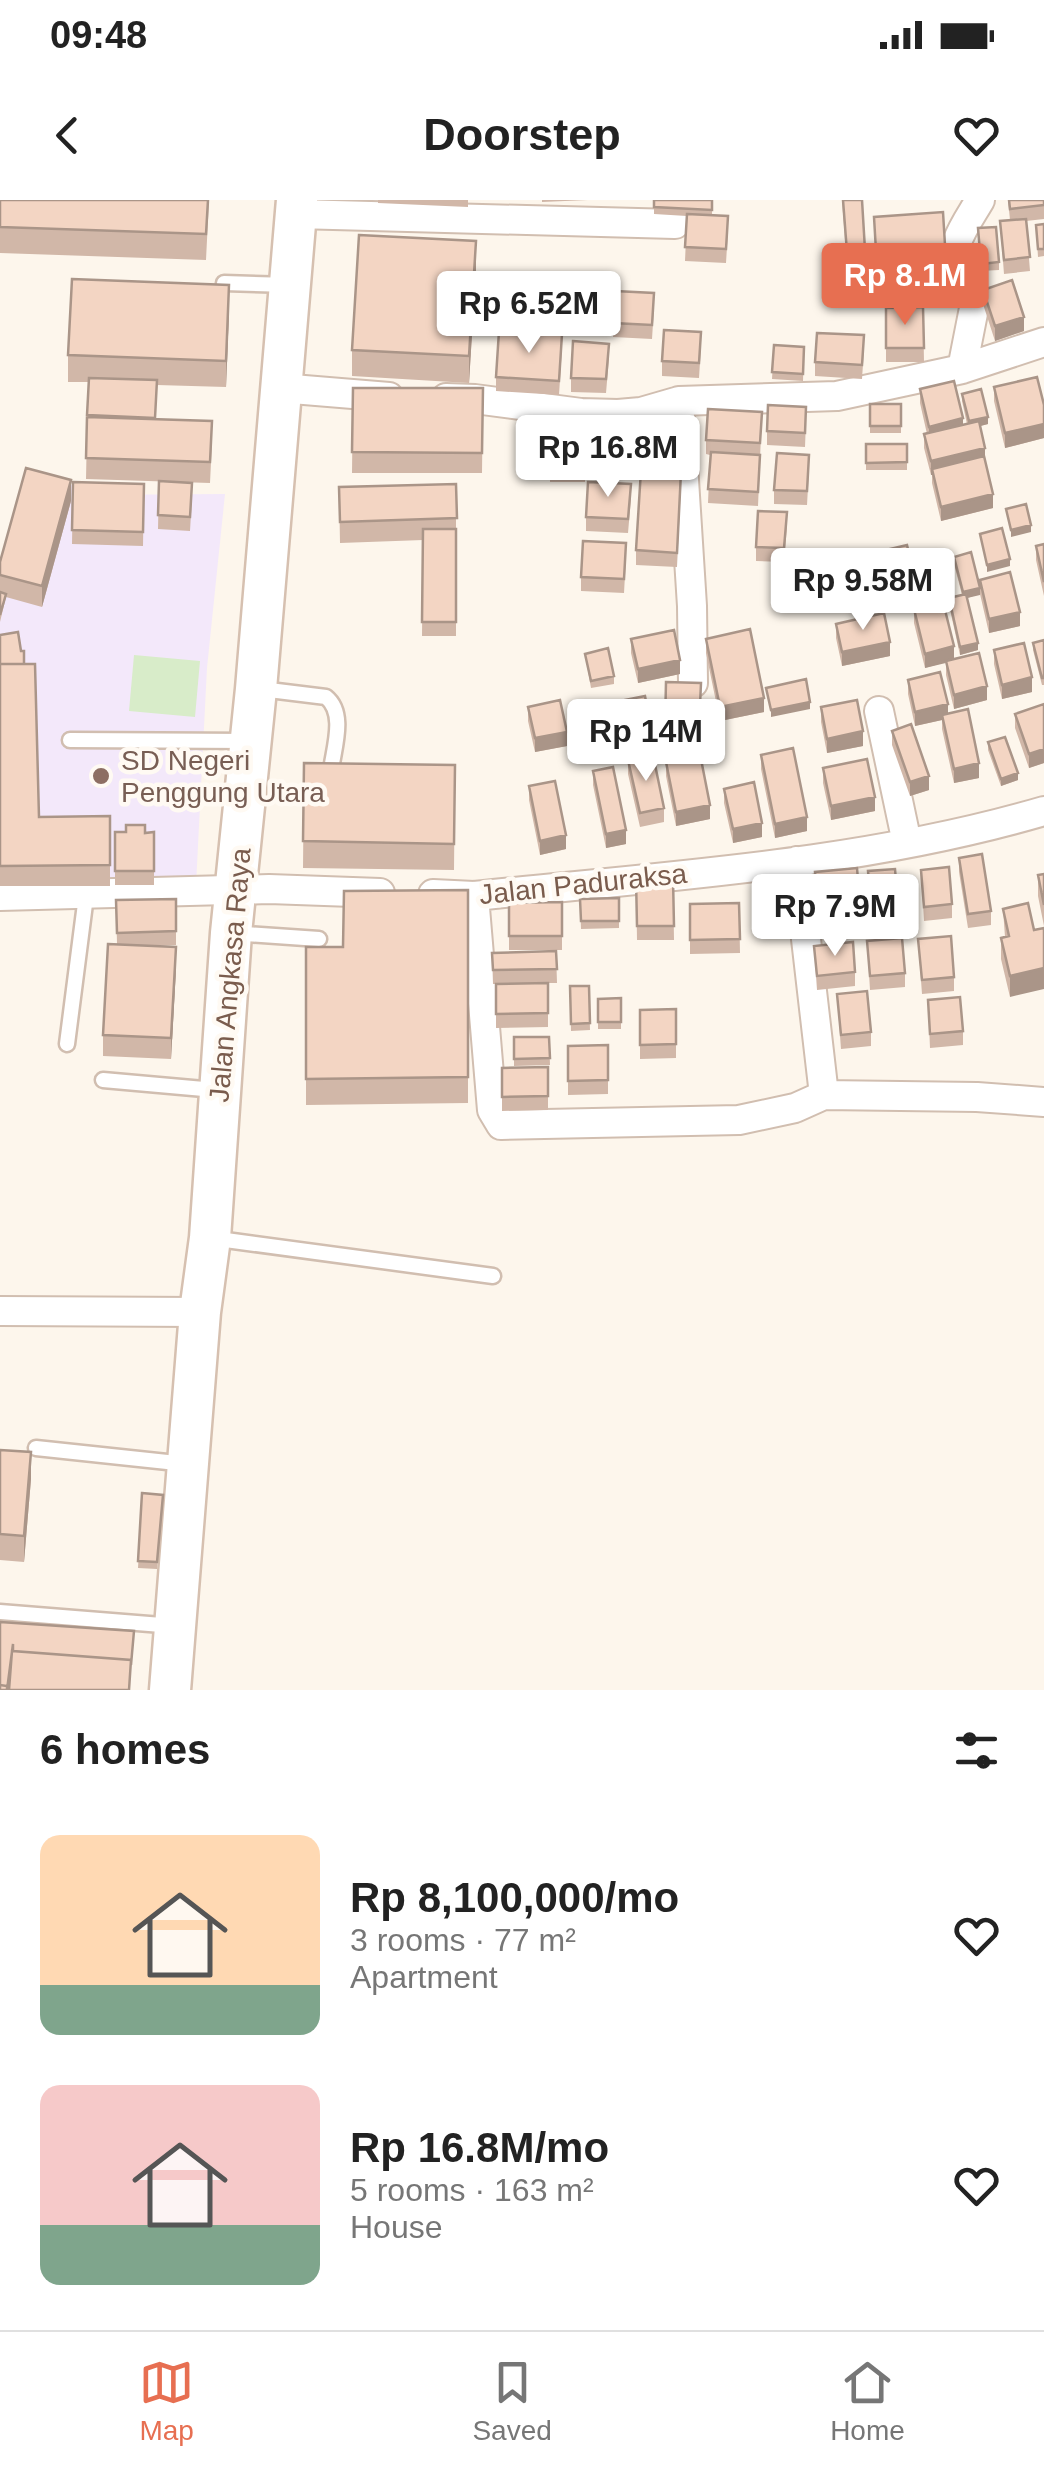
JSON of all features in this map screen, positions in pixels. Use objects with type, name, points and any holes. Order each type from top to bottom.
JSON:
[{"type":"street","points":[[962,370],[975,303],[956,273],[953,260],[956,244],[980,200]]},
{"type":"street","points":[[296,207],[675,224]]},
{"type":"street","name":"Jalan Angkasa Raya","points":[[170,1690],[200,1312],[210,1238],[231,934],[256,689],[296,207]]},
{"type":"street","points":[[280,388],[475,398],[582,413],[641,412],[679,401],[837,396],[962,370],[1044,342]]},
{"type":"street","points":[[679,401],[693,683]]},
{"type":"street","points":[[879,711],[907,843]]},
{"type":"street","name":"Jalan Paduraksa","points":[[0,896],[236,890],[474,896],[797,861],[989,828],[1044,812]]},
{"type":"street","points":[[797,861],[824,1095]]},
{"type":"street","points":[[474,896],[492,1110],[501,1125],[739,1120],[795,1108],[824,1095],[1044,1102]]},
{"type":"street","points":[[0,1311],[200,1312]]},
{"type":"lane","points":[[224,283],[290,285]]},
{"type":"lane","points":[[256,689],[326,697],[333,702],[338,712],[331,770]]},
{"type":"lane","points":[[70,740],[250,741]]},
{"type":"lane","points":[[67,1044],[86,896]]},
{"type":"lane","points":[[231,934],[320,939]]},
{"type":"lane","points":[[103,1080],[220,1091]]},
{"type":"lane","points":[[210,1238],[493,1276]]},
{"type":"lane","points":[[36,1448],[187,1464]]},
{"type":"lane","points":[[0,1612],[175,1626]]},
{"type":"shaded area","name":"SD Negeri Penggung Utara","points":[[23,485],[80,485],[81,495],[225,494],[207,668],[196,885],[0,886],[0,574]]},
{"type":"green space","points":[[134,655],[200,661],[195,717],[129,711]]},
{"type":"building","points":[[0,200],[208,200],[206,234],[0,227]]},
{"type":"building","points":[[654,200],[712,200],[712,210],[654,207]]},
{"type":"building","points":[[843,200],[862,200],[865,250],[847,252]]},
{"type":"building","points":[[1009,200],[1044,200],[1044,205],[1010,209]]},
{"type":"building","points":[[943,212],[945,245],[876,251],[874,217]]},
{"type":"building","points":[[687,214],[728,216],[726,249],[685,247]]},
{"type":"building","points":[[1026,219],[1030,257],[1004,260],[1000,221]]},
{"type":"building","points":[[1044,224],[1044,249],[1038,249],[1036,225]]},
{"type":"building","points":[[996,227],[999,262],[981,264],[978,228]]},
{"type":"building","points":[[359,235],[476,241],[469,356],[352,350]]},
{"type":"building","points":[[72,279],[229,285],[226,361],[68,355]]},
{"type":"building","points":[[1012,280],[1024,317],[995,326],[983,290]]},
{"type":"building","points":[[615,291],[654,293],[652,325],[613,323]]},
{"type":"building","points":[[923,307],[924,348],[886,348],[886,308]]},
{"type":"building","points":[[664,330],[701,332],[699,363],[662,361]]},
{"type":"building","points":[[499,331],[562,334],[559,381],[496,377]]},
{"type":"building","points":[[817,333],[864,335],[862,365],[815,362]]},
{"type":"building","points":[[573,341],[609,344],[606,379],[571,378]]},
{"type":"building","points":[[774,345],[804,347],[803,374],[772,372]]},
{"type":"building","points":[[1037,377],[1044,424],[1005,433],[994,387]]},
{"type":"building","points":[[89,378],[157,380],[155,418],[87,415]]},
{"type":"building","points":[[954,381],[963,418],[929,427],[920,389]]},
{"type":"building","points":[[353,388],[483,388],[482,453],[352,452]]},
{"type":"building","points":[[981,389],[988,417],[969,421],[962,394]]},
{"type":"building","points":[[870,404],[901,404],[901,426],[870,426]]},
{"type":"building","points":[[768,405],[806,407],[805,433],[767,431]]},
{"type":"building","points":[[708,409],[762,412],[760,443],[706,440]]},
{"type":"building","points":[[87,417],[212,421],[210,462],[86,458]]},
{"type":"building","points":[[979,421],[985,448],[931,461],[924,434]]},
{"type":"building","points":[[550,433],[585,433],[585,468],[550,468]]},
{"type":"building","points":[[866,444],[907,444],[907,462],[866,463]]},
{"type":"building","points":[[711,452],[760,455],[758,492],[708,489]]},
{"type":"building","points":[[777,453],[809,455],[807,491],[774,490]]},
{"type":"building","points":[[984,456],[993,494],[941,507],[932,469]]},
{"type":"building","points":[[26,468],[71,480],[42,586],[0,575],[0,562]]},
{"type":"building","points":[[641,470],[681,472],[677,553],[636,550]]},
{"type":"building","points":[[159,481],[192,483],[190,517],[158,515]]},
{"type":"building","points":[[73,482],[144,484],[143,532],[72,530]]},
{"type":"building","points":[[588,482],[631,484],[628,519],[586,517]]},
{"type":"building","points":[[456,484],[457,518],[340,522],[339,487]]},
{"type":"building","points":[[1026,504],[1031,525],[1011,530],[1006,509]]},
{"type":"building","points":[[758,511],[787,512],[784,548],[756,547]]},
{"type":"building","points":[[1002,528],[1010,559],[987,565],[980,534]]},
{"type":"building","points":[[423,529],[456,529],[456,622],[422,622]]},
{"type":"building","points":[[583,541],[626,543],[624,579],[581,577]]},
{"type":"building","points":[[1044,544],[1044,582],[1036,546]]},
{"type":"building","points":[[907,545],[916,583],[895,588],[886,550]]},
{"type":"building","points":[[971,552],[980,588],[963,592],[954,557]]},
{"type":"building","points":[[1010,572],[1020,612],[989,619],[980,580]]},
{"type":"building","points":[[0,592],[6,594],[0,615]]},
{"type":"building","points":[[966,594],[978,643],[960,647],[949,598]]},
{"type":"building","points":[[943,602],[954,646],[925,654],[914,609]]},
{"type":"building","points":[[884,613],[890,642],[842,652],[836,624]]},
{"type":"building","points":[[750,629],[764,698],[720,707],[706,639]]},
{"type":"building","points":[[674,630],[680,660],[638,669],[631,639]]},
{"type":"building","points":[[18,632],[24,664],[0,664],[0,635]]},
{"type":"building","points":[[1044,640],[1044,678],[1042,678],[1033,643]]},
{"type":"building","points":[[1024,643],[1032,677],[1002,685],[994,650]]},
{"type":"building","points":[[608,648],[614,676],[591,681],[585,654]]},
{"type":"building","points":[[979,653],[987,686],[954,695],[946,661]]},
{"type":"building","points":[[0,664],[35,664],[39,817],[110,816],[110,865],[0,866]]},
{"type":"building","points":[[940,672],[948,704],[915,712],[908,680]]},
{"type":"building","points":[[806,679],[810,702],[771,710],[766,688]]},
{"type":"building","points":[[666,682],[701,683],[699,727],[665,726]]},
{"type":"building","points":[[645,696],[650,723],[625,728],[620,701]]},
{"type":"building","points":[[560,700],[567,732],[535,738],[528,707]]},
{"type":"building","points":[[857,700],[863,731],[827,739],[821,707]]},
{"type":"building","points":[[1044,704],[1044,749],[1029,754],[1015,714]]},
{"type":"building","points":[[597,708],[601,727],[584,731],[580,712]]},
{"type":"building","points":[[968,709],[979,763],[954,769],[942,715]]},
{"type":"building","points":[[911,724],[929,776],[910,782],[892,731]]},
{"type":"building","points":[[1005,737],[1018,773],[1001,779],[988,742]]},
{"type":"building","points":[[793,748],[807,817],[775,824],[761,755]]},
{"type":"building","points":[[700,754],[710,805],[676,812],[666,762]]},
{"type":"building","points":[[653,755],[664,808],[640,813],[628,760]]},
{"type":"building","points":[[867,759],[875,797],[831,806],[823,768]]},
{"type":"building","points":[[304,763],[455,765],[454,844],[303,841]]},
{"type":"building","points":[[613,767],[626,830],[606,834],[593,771]]},
{"type":"building","points":[[555,781],[566,835],[540,841],[529,786]]},
{"type":"building","points":[[754,782],[762,823],[733,829],[724,789]]},
{"type":"building","points":[[126,825],[145,825],[145,833],[154,832],[154,871],[115,871],[115,832],[126,832]]},
{"type":"building","points":[[982,854],[991,911],[968,914],[959,858]]},
{"type":"building","points":[[949,867],[952,904],[924,907],[921,870]]},
{"type":"building","points":[[857,868],[861,915],[819,919],[815,872]]},
{"type":"building","points":[[895,869],[899,916],[872,919],[868,871]]},
{"type":"building","points":[[1044,874],[1044,905],[1038,875]]},
{"type":"building","points":[[636,878],[673,878],[674,926],[637,926]]},
{"type":"building","points":[[468,890],[468,1077],[306,1079],[306,947],[343,947],[344,891]]},
{"type":"building","points":[[619,898],[619,921],[581,921],[580,899]]},
{"type":"building","points":[[176,899],[176,931],[117,933],[116,900]]},
{"type":"building","points":[[562,902],[562,936],[509,936],[509,903]]},
{"type":"building","points":[[739,903],[740,939],[690,940],[690,904]]},
{"type":"building","points":[[1028,903],[1034,930],[1044,928],[1044,968],[1010,976],[1001,938],[1009,936],[1003,909]]},
{"type":"building","points":[[951,936],[954,977],[922,980],[918,939]]},
{"type":"building","points":[[902,938],[905,973],[870,976],[867,941]]},
{"type":"building","points":[[853,942],[855,972],[817,976],[814,946]]},
{"type":"building","points":[[108,944],[176,947],[171,1038],[103,1035]]},
{"type":"building","points":[[556,951],[557,969],[493,970],[492,953]]},
{"type":"building","points":[[548,983],[548,1013],[496,1014],[496,984]]},
{"type":"building","points":[[570,986],[589,986],[590,1023],[571,1024]]},
{"type":"building","points":[[867,991],[871,1032],[841,1035],[837,994]]},
{"type":"building","points":[[960,997],[963,1031],[930,1034],[928,1000]]},
{"type":"building","points":[[621,998],[621,1022],[598,1022],[598,999]]},
{"type":"building","points":[[676,1009],[676,1044],[640,1045],[640,1010]]},
{"type":"building","points":[[514,1037],[549,1037],[550,1058],[514,1059]]},
{"type":"building","points":[[608,1045],[608,1080],[568,1081],[568,1046]]},
{"type":"building","points":[[548,1067],[548,1096],[502,1097],[502,1068]]},
{"type":"building","points":[[0,1450],[31,1452],[24,1536],[0,1534]]},
{"type":"building","points":[[142,1493],[163,1495],[157,1562],[138,1561]]},
{"type":"building","points":[[0,1622],[134,1631],[131,1665],[131,1660],[13,1651],[13,1644],[7,1690],[7,1686],[0,1685]]},
{"type":"building","points":[[12,1651],[131,1660],[129,1690],[9,1690]]},
{"type":"place","name":"SD Negeri Penggung Utara","points":[[101,776]]}]
